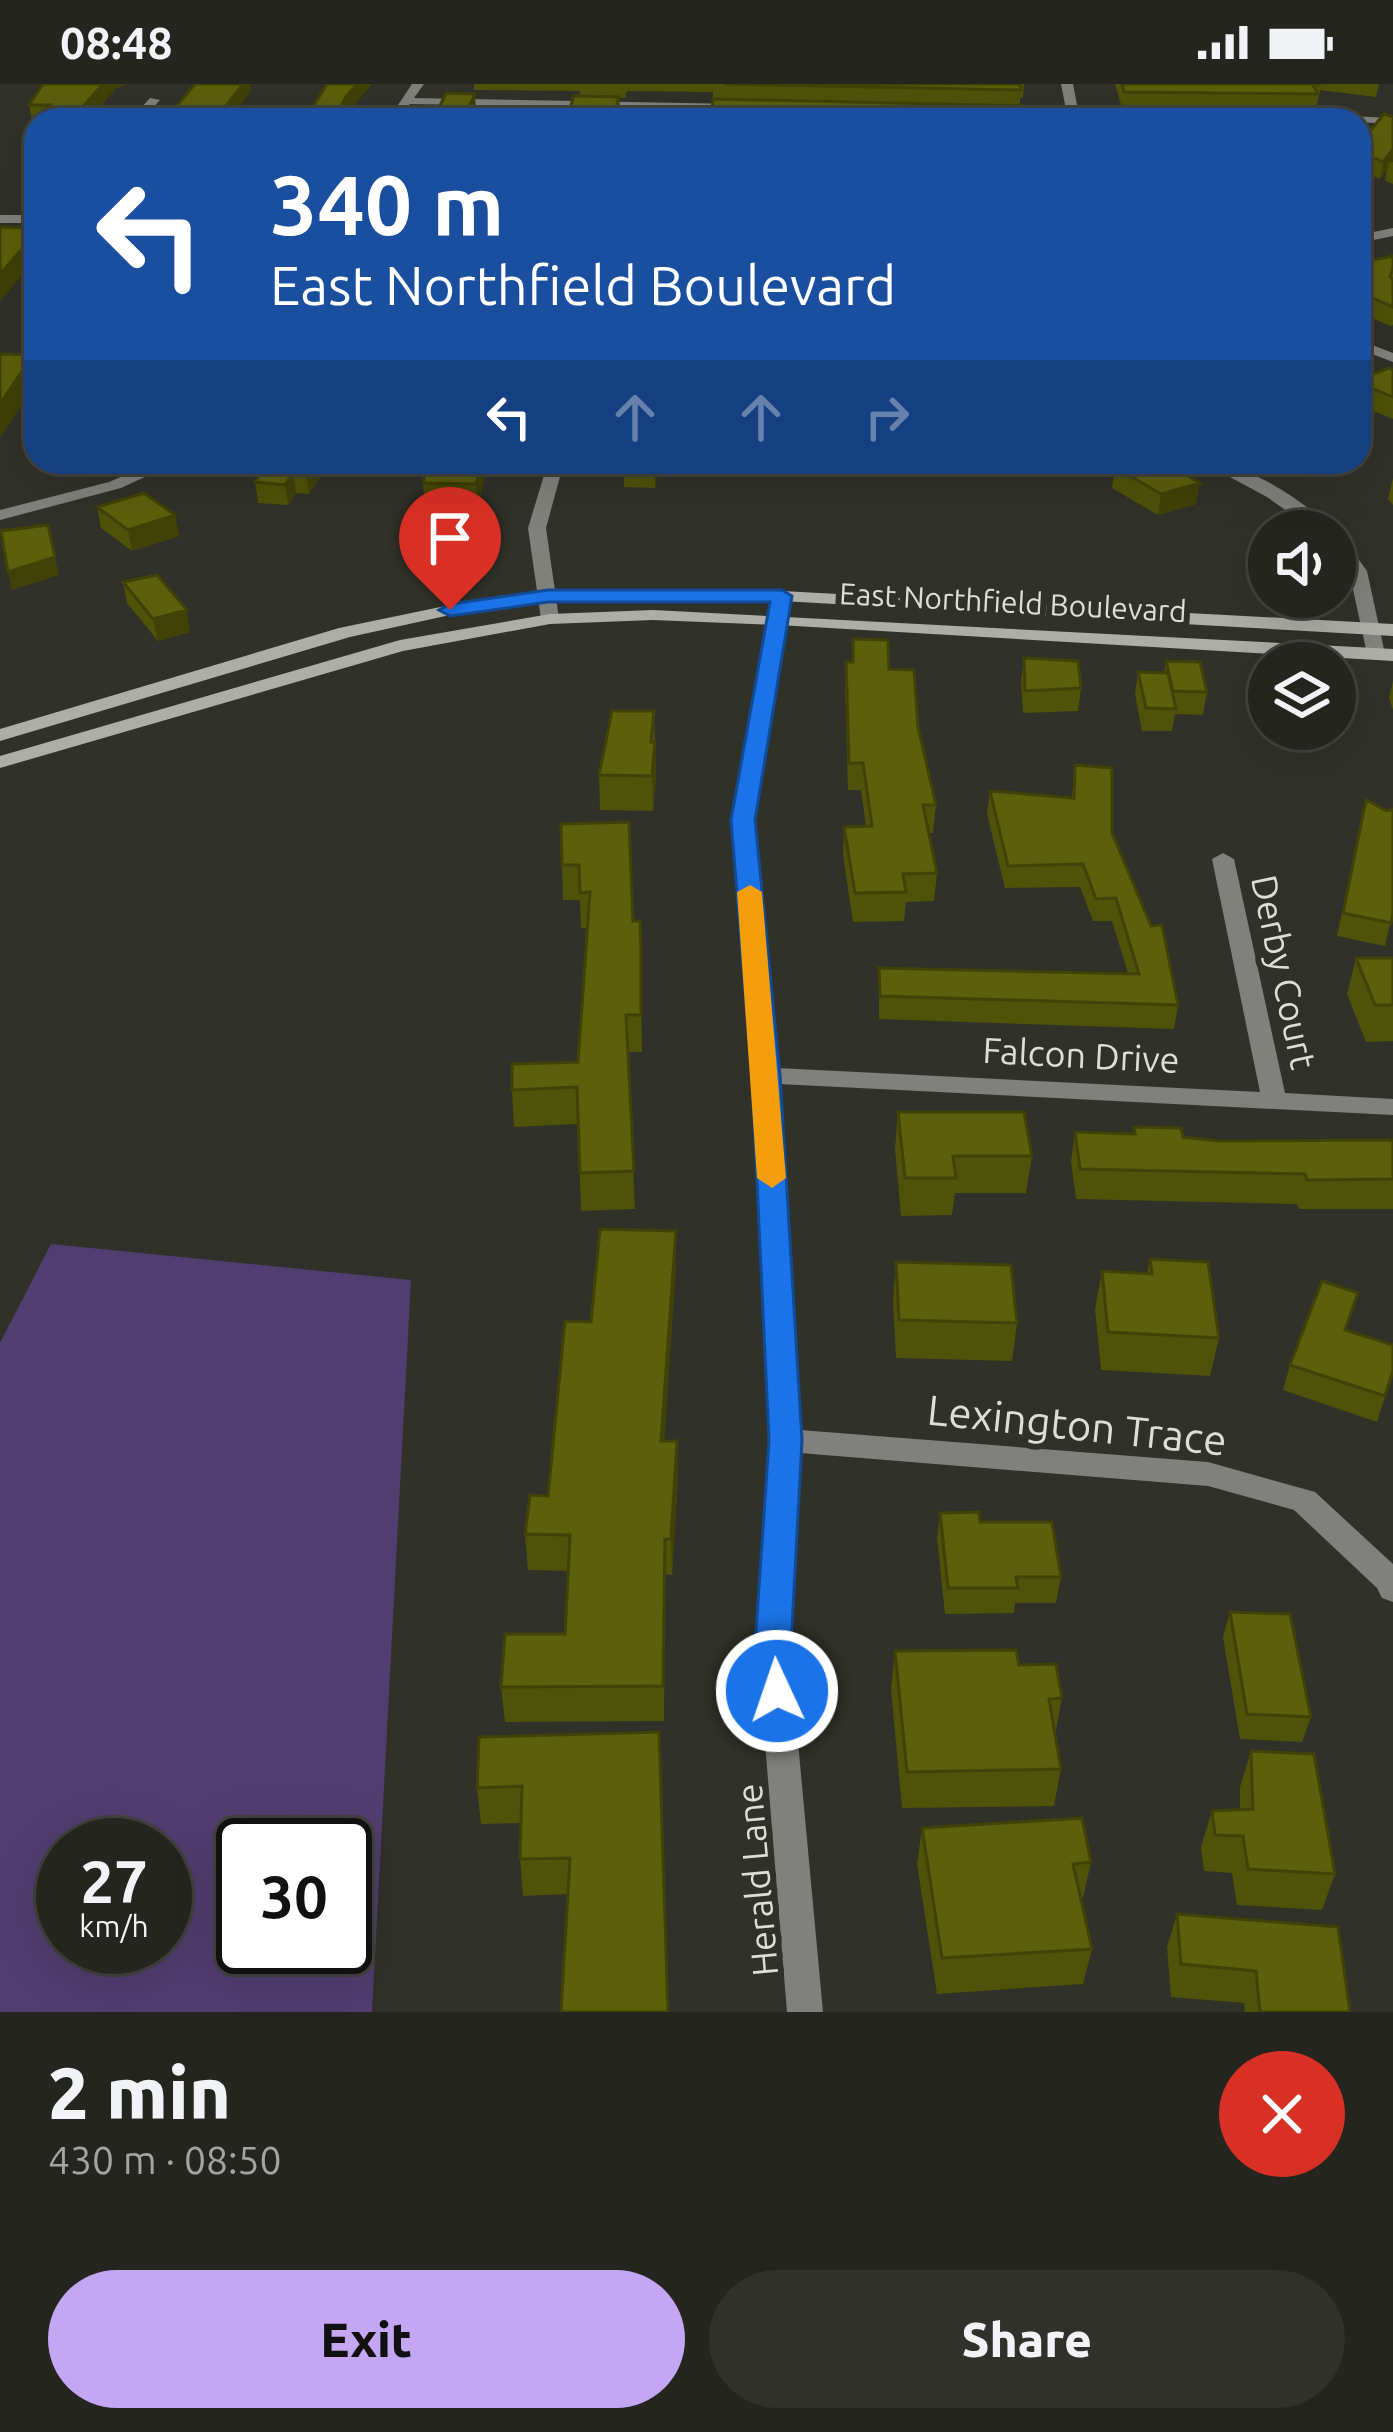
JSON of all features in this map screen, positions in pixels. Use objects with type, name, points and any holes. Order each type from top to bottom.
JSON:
[{"type":"main road","name":"East Northfield Boulevard","points":[[0,735],[346,632],[548,596],[1393,630]]},
{"type":"main road","name":"East Northfield Boulevard","points":[[0,762],[400,646],[550,619],[780,608],[1385,654]]},
{"type":"street","points":[[402,108],[418,84]]},
{"type":"street","points":[[147,108],[154,100]]},
{"type":"street","points":[[406,101],[556,108]]},
{"type":"street","points":[[740,108],[756,107]]},
{"type":"street","points":[[0,515],[141,474]]},
{"type":"street","points":[[550,619],[537,527],[552,474]]},
{"type":"street","points":[[1234,474],[1296,510]]},
{"type":"street","points":[[1356,568],[1371,629],[1385,654]]},
{"type":"street","name":"Herald Lane","points":[[780,608],[743,820],[766,1075],[786,1440],[773,1646],[805,2012]]},
{"type":"street","name":"Derby Court","points":[[1223,859],[1274,1101]]},
{"type":"street","name":"Falcon Drive","points":[[766,1075],[1393,1106]]},
{"type":"street","name":"Lexington Trace","points":[[786,1440],[1208,1474],[1304,1502],[1392,1582],[1393,1589]]},
{"type":"shaded area","points":[[51,1244],[411,1280],[372,2012],[0,2012],[0,1343]]},
{"type":"building","points":[[43,84],[103,84],[82,108],[29,105]]},
{"type":"building","points":[[195,84],[243,84],[224,108],[175,108]]},
{"type":"building","points":[[327,84],[357,84],[340,108],[312,108]]},
{"type":"building","points":[[725,84],[1020,84],[1021,90]]},
{"type":"building","points":[[1122,84],[1321,84],[1313,85],[1318,94],[1124,92]]},
{"type":"building","points":[[446,93],[475,94],[469,108],[439,108]]},
{"type":"building","points":[[574,96],[619,97],[616,108],[570,108]]},
{"type":"building","points":[[713,99],[1024,108],[712,108]]},
{"type":"building","points":[[1384,114],[1393,117],[1393,149],[1383,162],[1371,157],[1371,130]]},
{"type":"building","points":[[0,227],[24,228],[24,247],[0,274]]},
{"type":"building","points":[[1393,256],[1393,307],[1371,297],[1371,261]]},
{"type":"building","points":[[0,354],[24,355],[24,368],[0,404]]},
{"type":"building","points":[[1393,370],[1393,397],[1371,388],[1371,375]]},
{"type":"building","points":[[261,474],[292,474],[285,485],[255,482]]},
{"type":"building","points":[[426,474],[478,474],[476,484],[423,483]]},
{"type":"building","points":[[1127,474],[1184,474],[1200,483],[1161,494]]},
{"type":"building","points":[[144,493],[175,515],[128,530],[97,507]]},
{"type":"building","points":[[48,525],[55,557],[8,572],[1,531]]},
{"type":"building","points":[[157,575],[187,610],[153,619],[123,582]]},
{"type":"building","points":[[853,639],[888,640],[889,669],[914,670],[918,727],[936,805],[923,805],[937,873],[903,874],[906,892],[855,893],[844,827],[872,826],[863,763],[849,763],[846,662],[853,662]]},
{"type":"building","points":[[1024,658],[1078,661],[1081,688],[1025,691]]},
{"type":"building","points":[[1166,661],[1200,662],[1207,692],[1173,691]]},
{"type":"building","points":[[1138,672],[1168,673],[1176,709],[1146,708]]},
{"type":"building","points":[[612,711],[654,711],[652,776],[599,775]]},
{"type":"building","points":[[1075,765],[1112,768],[1112,833],[1151,926],[1162,925],[1178,1005],[880,996],[879,968],[1139,974],[1116,898],[1096,899],[1083,864],[1008,866],[990,791],[1074,798]]},
{"type":"building","points":[[1366,800],[1387,811],[1393,809],[1391,923],[1343,913]]},
{"type":"building","points":[[629,822],[633,921],[640,921],[641,950],[641,1015],[626,1015],[634,1171],[580,1173],[577,1087],[512,1090],[512,1064],[578,1062],[590,892],[580,893],[579,865],[562,865],[561,824]]},
{"type":"building","points":[[1356,958],[1393,958],[1393,1005],[1375,1005]]},
{"type":"building","points":[[898,1112],[1024,1112],[1032,1156],[953,1156],[956,1178],[905,1178]]},
{"type":"building","points":[[1134,1127],[1181,1128],[1183,1137],[1220,1141],[1393,1140],[1393,1179],[1307,1180],[1305,1174],[1080,1169],[1075,1132],[1135,1134]]},
{"type":"building","points":[[600,1229],[676,1231],[661,1441],[677,1441],[671,1539],[665,1539],[663,1686],[501,1687],[505,1634],[565,1634],[570,1535],[525,1534],[530,1495],[548,1496],[565,1321],[591,1322]]},
{"type":"building","points":[[1150,1259],[1208,1262],[1219,1338],[1108,1332],[1102,1271],[1152,1274]]},
{"type":"building","points":[[896,1262],[1011,1265],[1017,1323],[899,1320]]},
{"type":"building","points":[[1322,1281],[1358,1293],[1345,1330],[1393,1345],[1393,1371],[1385,1396],[1290,1365]]},
{"type":"building","points":[[979,1512],[980,1522],[1052,1522],[1061,1577],[1016,1577],[1018,1588],[948,1588],[940,1513]]},
{"type":"building","points":[[1230,1612],[1290,1614],[1311,1717],[1247,1714]]},
{"type":"building","points":[[1016,1650],[1019,1665],[1056,1664],[1062,1698],[1049,1699],[1061,1769],[907,1772],[895,1651]]},
{"type":"building","points":[[659,1732],[668,2012],[561,2012],[570,1858],[520,1859],[522,1786],[477,1788],[479,1737]]},
{"type":"building","points":[[1251,1751],[1314,1754],[1335,1874],[1248,1869],[1243,1836],[1215,1835],[1212,1811],[1253,1809]]},
{"type":"building","points":[[1082,1818],[1091,1862],[1073,1864],[1092,1949],[942,1958],[922,1828]]},
{"type":"building","points":[[1177,1914],[1338,1927],[1350,2012],[1260,2012],[1256,1971],[1181,1964]]},
{"type":"slow traffic","points":[[750,892],[772,1178]]},
{"type":"route","points":[[450,610],[548,596],[782,596],[743,820],[766,1075],[786,1440],[773,1646],[777,1691]]}]
